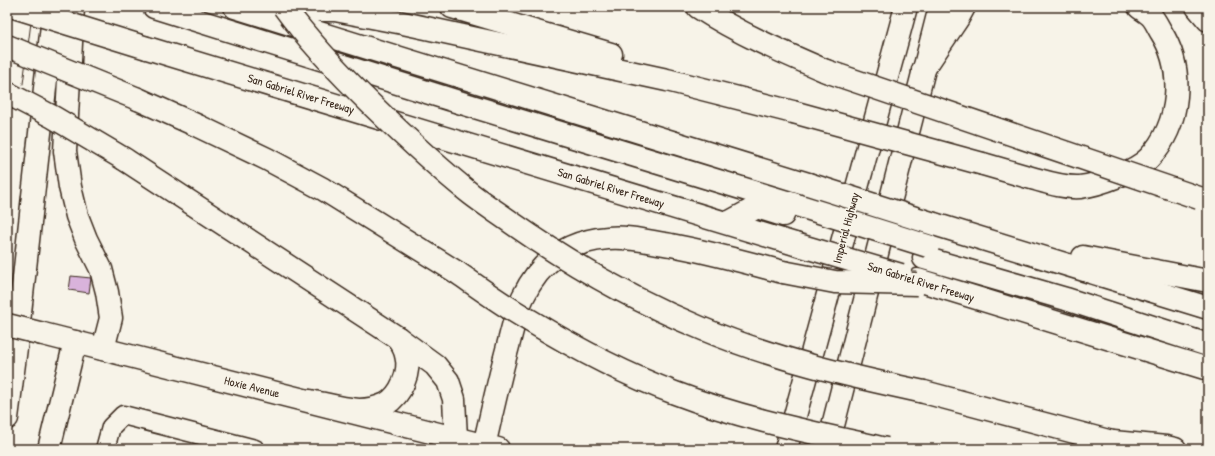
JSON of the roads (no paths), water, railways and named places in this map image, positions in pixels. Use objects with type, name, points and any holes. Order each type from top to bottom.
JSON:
[{"type":"main road","name":"San Gabriel River Freeway","points":[[14,7],[1208,369]]},
{"type":"main road","points":[[7,418],[18,333],[54,7]]},
{"type":"main road","points":[[73,7],[65,152],[70,187],[77,216],[86,239],[101,269],[108,292],[111,318],[103,349]]},
{"type":"main road","points":[[154,7],[465,104],[926,252],[1208,345]]},
{"type":"main road","points":[[284,7],[347,80],[406,138],[472,195],[545,246],[618,289],[703,329],[772,355],[848,375],[924,392],[1120,446],[1166,447],[1175,449]]},
{"type":"main road","points":[[452,7],[669,70],[793,112]]},
{"type":"main road","points":[[698,7],[720,21],[772,47],[826,70],[1203,199]]},
{"type":"main road","name":"Imperial Highway","points":[[786,449],[906,7]]},
{"type":"main road","points":[[827,449],[940,7]]},
{"type":"main road","points":[[923,70],[964,7]]},
{"type":"main road","points":[[241,9],[335,10],[388,20],[667,80],[793,112],[1057,185],[1080,187],[1104,181],[1130,171],[1148,159],[1162,141],[1171,120],[1176,101],[1174,58],[1165,38],[1152,17],[1139,7]]},
{"type":"main road","points":[[1197,7],[1208,20]]},
{"type":"main road","points":[[241,9],[1208,308]]},
{"type":"main road","points":[[7,46],[138,99],[198,126],[323,189],[528,320],[623,371],[674,393],[726,411],[886,449]]},
{"type":"main road","points":[[7,93],[53,116],[124,159],[398,338],[435,365],[448,381],[454,399],[456,438]]},
{"type":"main road","points":[[728,223],[757,207],[801,213]]},
{"type":"main road","points":[[491,447],[503,364],[512,329],[523,297],[534,277],[547,262],[568,248],[589,241],[608,238],[638,239],[693,249],[783,272],[835,282],[921,283]]},
{"type":"main road","points":[[978,238],[1208,281]]},
{"type":"main road","points":[[926,252],[1076,293],[1208,332]]},
{"type":"main road","name":"Hoxie Avenue","points":[[7,325],[491,447]]},
{"type":"main road","points":[[310,401],[358,410],[375,408],[387,403],[403,384],[407,370],[406,355],[398,338]]},
{"type":"main road","points":[[49,449],[75,342]]},
{"type":"street","points":[[105,449],[111,427],[123,415],[255,449]]},
{"type":"tram line","points":[[7,12],[8,7]]},
{"type":"tram line","points":[[23,84],[33,7]]}]
